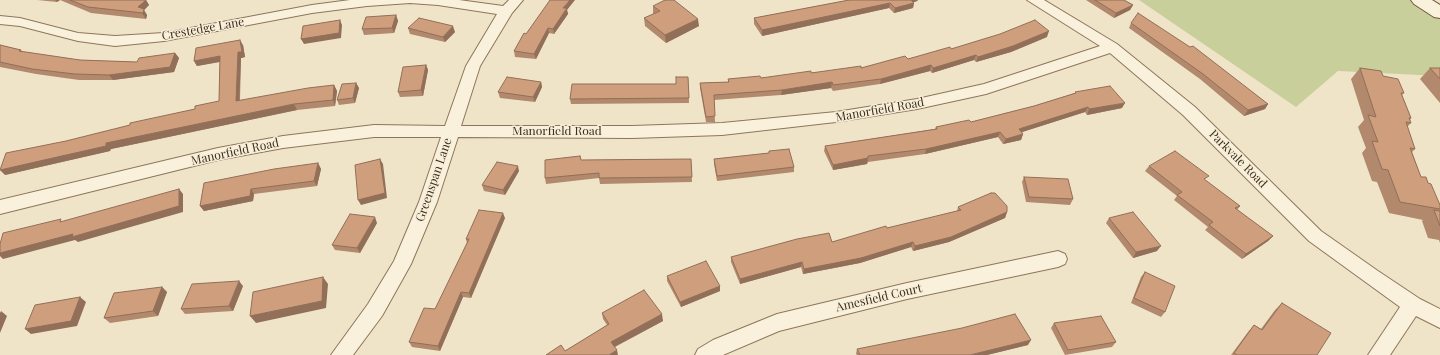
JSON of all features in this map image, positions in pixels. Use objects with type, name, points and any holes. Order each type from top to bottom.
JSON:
[{"type":"street","name":"Crestedge Lane","points":[[0,20],[20,22],[78,37],[115,41],[164,37],[312,9],[367,2],[407,0]]},
{"type":"street","points":[[413,0],[511,5]]},
{"type":"street","name":"Parkvale Road","points":[[1034,0],[1112,47],[1189,111],[1315,236],[1414,305],[1440,319]]},
{"type":"street","points":[[1420,0],[1440,13]]},
{"type":"street","name":"Greenspan Lane","points":[[341,355],[375,310],[402,264],[428,202],[450,131],[473,66],[511,5]]},
{"type":"street","name":"Manorfield Road","points":[[0,207],[218,154],[283,142],[374,132],[632,132],[722,129],[836,117],[917,104],[986,88],[1112,47]]},
{"type":"street","name":"Amesfield Court","points":[[705,355],[720,346],[777,323],[907,291],[1058,259]]},
{"type":"street","points":[[1378,355],[1414,305]]},
{"type":"green space","points":[[1139,0],[1414,0],[1440,17],[1440,76],[1338,71],[1296,107]]},
{"type":"building","points":[[70,0],[146,0],[138,7],[144,9],[143,13],[88,7]]},
{"type":"building","points":[[550,0],[570,0],[563,8],[567,8],[553,29],[548,28],[534,54],[514,51],[524,33],[526,34]]},
{"type":"building","points":[[665,0],[674,0],[698,19],[665,35],[644,18],[660,11],[653,6]]},
{"type":"building","points":[[849,0],[911,0],[914,3],[895,8],[890,3],[762,30],[754,18]]},
{"type":"building","points":[[1095,0],[1124,0],[1133,5],[1116,13]]},
{"type":"building","points":[[1138,13],[1190,47],[1193,46],[1268,104],[1248,110],[1203,74],[1131,23]]},
{"type":"building","points":[[396,15],[392,28],[362,29],[366,17]]},
{"type":"building","points":[[419,18],[453,26],[443,37],[408,28]]},
{"type":"building","points":[[340,20],[339,33],[301,39],[303,26]]},
{"type":"building","points":[[1035,20],[1049,31],[1013,46],[978,57],[976,55],[933,68],[931,65],[881,79],[833,85],[832,82],[782,90],[714,95],[715,116],[706,117],[700,83],[729,82],[728,79],[760,76],[761,78],[861,66],[861,68],[905,56],[908,59],[950,47],[951,49],[1000,34]]},
{"type":"building","points":[[240,40],[242,52],[238,52],[236,101],[308,88],[334,85],[333,100],[294,104],[106,143],[106,146],[0,170],[6,153],[66,141],[130,125],[130,123],[195,109],[195,106],[219,101],[220,56],[194,61],[196,48]]},
{"type":"building","points":[[0,45],[21,50],[19,51],[80,60],[137,62],[139,58],[175,53],[170,67],[109,75],[75,74],[32,69],[0,62]]},
{"type":"building","points":[[426,65],[421,90],[398,92],[403,67]]},
{"type":"building","points":[[1360,68],[1381,71],[1383,76],[1398,79],[1404,93],[1401,93],[1411,118],[1409,118],[1411,123],[1406,122],[1415,149],[1410,148],[1421,177],[1426,177],[1428,183],[1431,184],[1440,205],[1440,209],[1400,202],[1388,170],[1382,169],[1372,141],[1378,142],[1368,115],[1376,117]]},
{"type":"building","points":[[1430,68],[1440,68],[1440,79]]},
{"type":"building","points":[[507,77],[541,82],[533,97],[498,92]]},
{"type":"building","points":[[676,77],[688,77],[689,98],[570,99],[572,84],[676,84]]},
{"type":"building","points":[[356,83],[353,98],[337,100],[342,84]]},
{"type":"building","points":[[1110,86],[1125,103],[1089,109],[1088,107],[1019,129],[1023,134],[1006,139],[1000,132],[926,149],[868,156],[868,158],[833,165],[825,146],[937,129],[936,127],[969,120],[971,122],[1034,106],[1076,93],[1075,92]]},
{"type":"building","points":[[789,149],[794,167],[717,176],[714,159],[769,153],[769,151]]},
{"type":"building","points":[[1175,151],[1209,176],[1204,179],[1240,206],[1235,208],[1273,236],[1246,254],[1209,225],[1213,222],[1177,195],[1182,192],[1149,166]]},
{"type":"building","points":[[580,156],[581,160],[691,159],[692,177],[599,178],[599,173],[545,178],[545,160]]},
{"type":"building","points":[[380,159],[385,193],[358,200],[355,165]]},
{"type":"building","points":[[497,162],[518,166],[503,190],[482,185]]},
{"type":"building","points":[[318,163],[314,181],[251,189],[250,196],[200,206],[204,183],[274,169]]},
{"type":"building","points":[[1024,177],[1068,179],[1073,199],[1029,197]]},
{"type":"building","points":[[179,189],[179,206],[72,237],[73,234],[0,253],[0,244],[3,233],[61,219],[60,222]]},
{"type":"building","points":[[991,193],[995,193],[1007,206],[1007,212],[951,237],[915,246],[913,242],[861,258],[804,269],[802,262],[740,279],[731,257],[797,239],[829,233],[832,242],[886,226],[887,228],[961,210],[958,207]]},
{"type":"building","points":[[479,210],[503,213],[469,293],[461,292],[438,346],[409,342],[424,308],[435,309],[469,239],[466,239]]},
{"type":"building","points":[[1434,210],[1440,211],[1440,226]]},
{"type":"building","points":[[1133,212],[1161,246],[1136,252],[1109,218]]},
{"type":"building","points":[[350,214],[375,217],[357,248],[332,245]]},
{"type":"building","points":[[706,261],[720,286],[680,302],[667,276]]},
{"type":"building","points":[[1145,272],[1175,286],[1165,312],[1134,298]]},
{"type":"building","points":[[323,277],[322,301],[250,316],[253,292]]},
{"type":"building","points":[[239,281],[229,306],[181,309],[192,284]]},
{"type":"building","points":[[162,287],[153,311],[104,318],[114,293]]},
{"type":"building","points":[[644,290],[662,314],[611,342],[617,350],[609,355],[546,355],[561,345],[565,351],[609,324],[602,313]]},
{"type":"building","points":[[80,297],[71,321],[25,329],[35,305]]},
{"type":"building","points":[[1282,303],[1331,333],[1317,355],[1237,355],[1234,353],[1254,325],[1262,330]]},
{"type":"building","points":[[1015,314],[1031,340],[970,355],[860,355],[857,349],[962,328]]},
{"type":"building","points":[[1101,316],[1116,342],[1068,350],[1054,323]]}]
